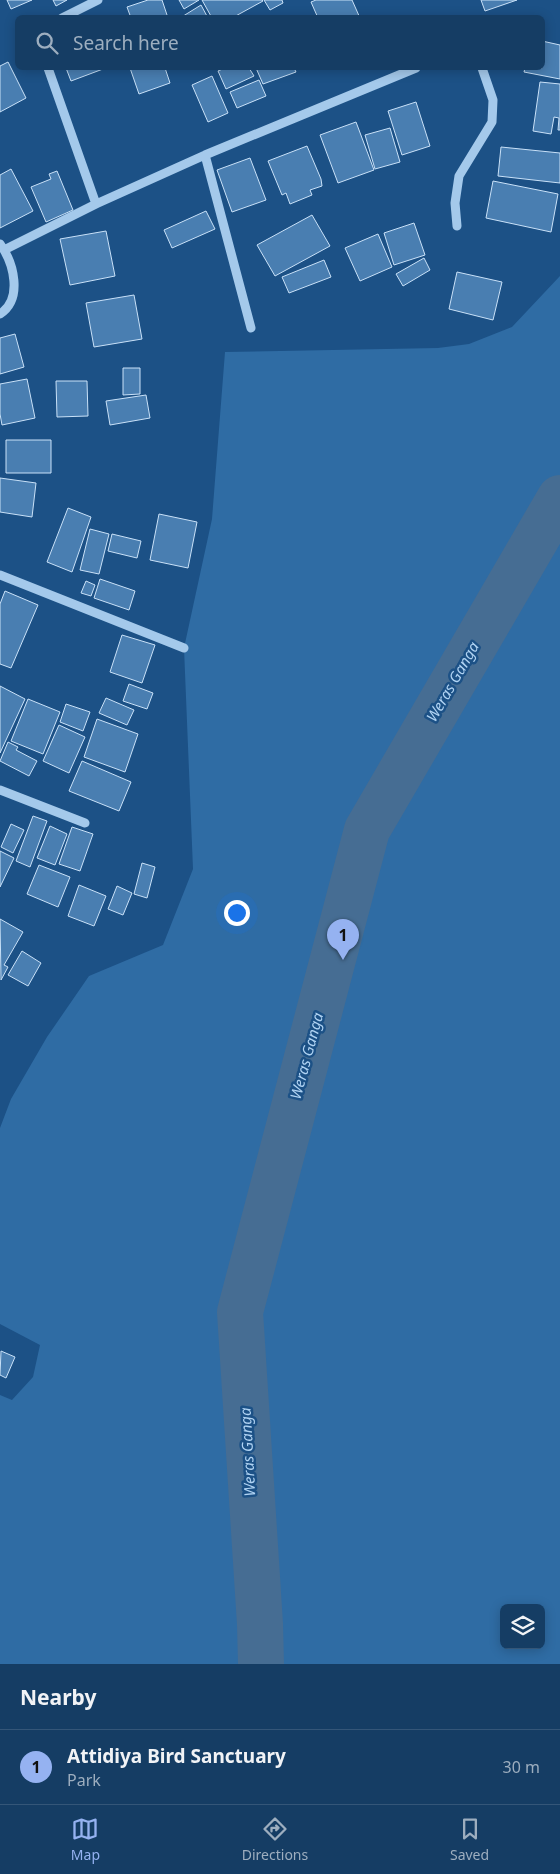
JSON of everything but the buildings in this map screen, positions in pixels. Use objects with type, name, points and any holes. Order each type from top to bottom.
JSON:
[{"type":"street","points":[[68,15],[98,0]]},
{"type":"street","points":[[49,70],[96,204]]},
{"type":"street","points":[[0,314],[8,308],[14,290],[14,275],[2,247],[205,155],[411,70]]},
{"type":"street","points":[[457,226],[455,203],[459,176],[492,122],[493,100],[483,70]]},
{"type":"street","points":[[205,155],[251,328]]},
{"type":"street","points":[[0,575],[184,648]]},
{"type":"street","points":[[0,790],[85,823]]},
{"type":"shaded area","points":[[560,276],[560,1664],[0,1664],[0,1395],[12,1400],[33,1377],[40,1345],[0,1324],[0,1128],[11,1099],[47,1037],[89,976],[163,945],[193,869],[184,648],[212,519],[225,352],[438,348],[469,344],[512,327]]},
{"type":"waterway","name":"Weras Ganga","points":[[261,1664],[240,1312],[367,830],[560,498]]},
{"type":"place","name":"Attidiya Bird Sanctuary","points":[[343,960]]}]
